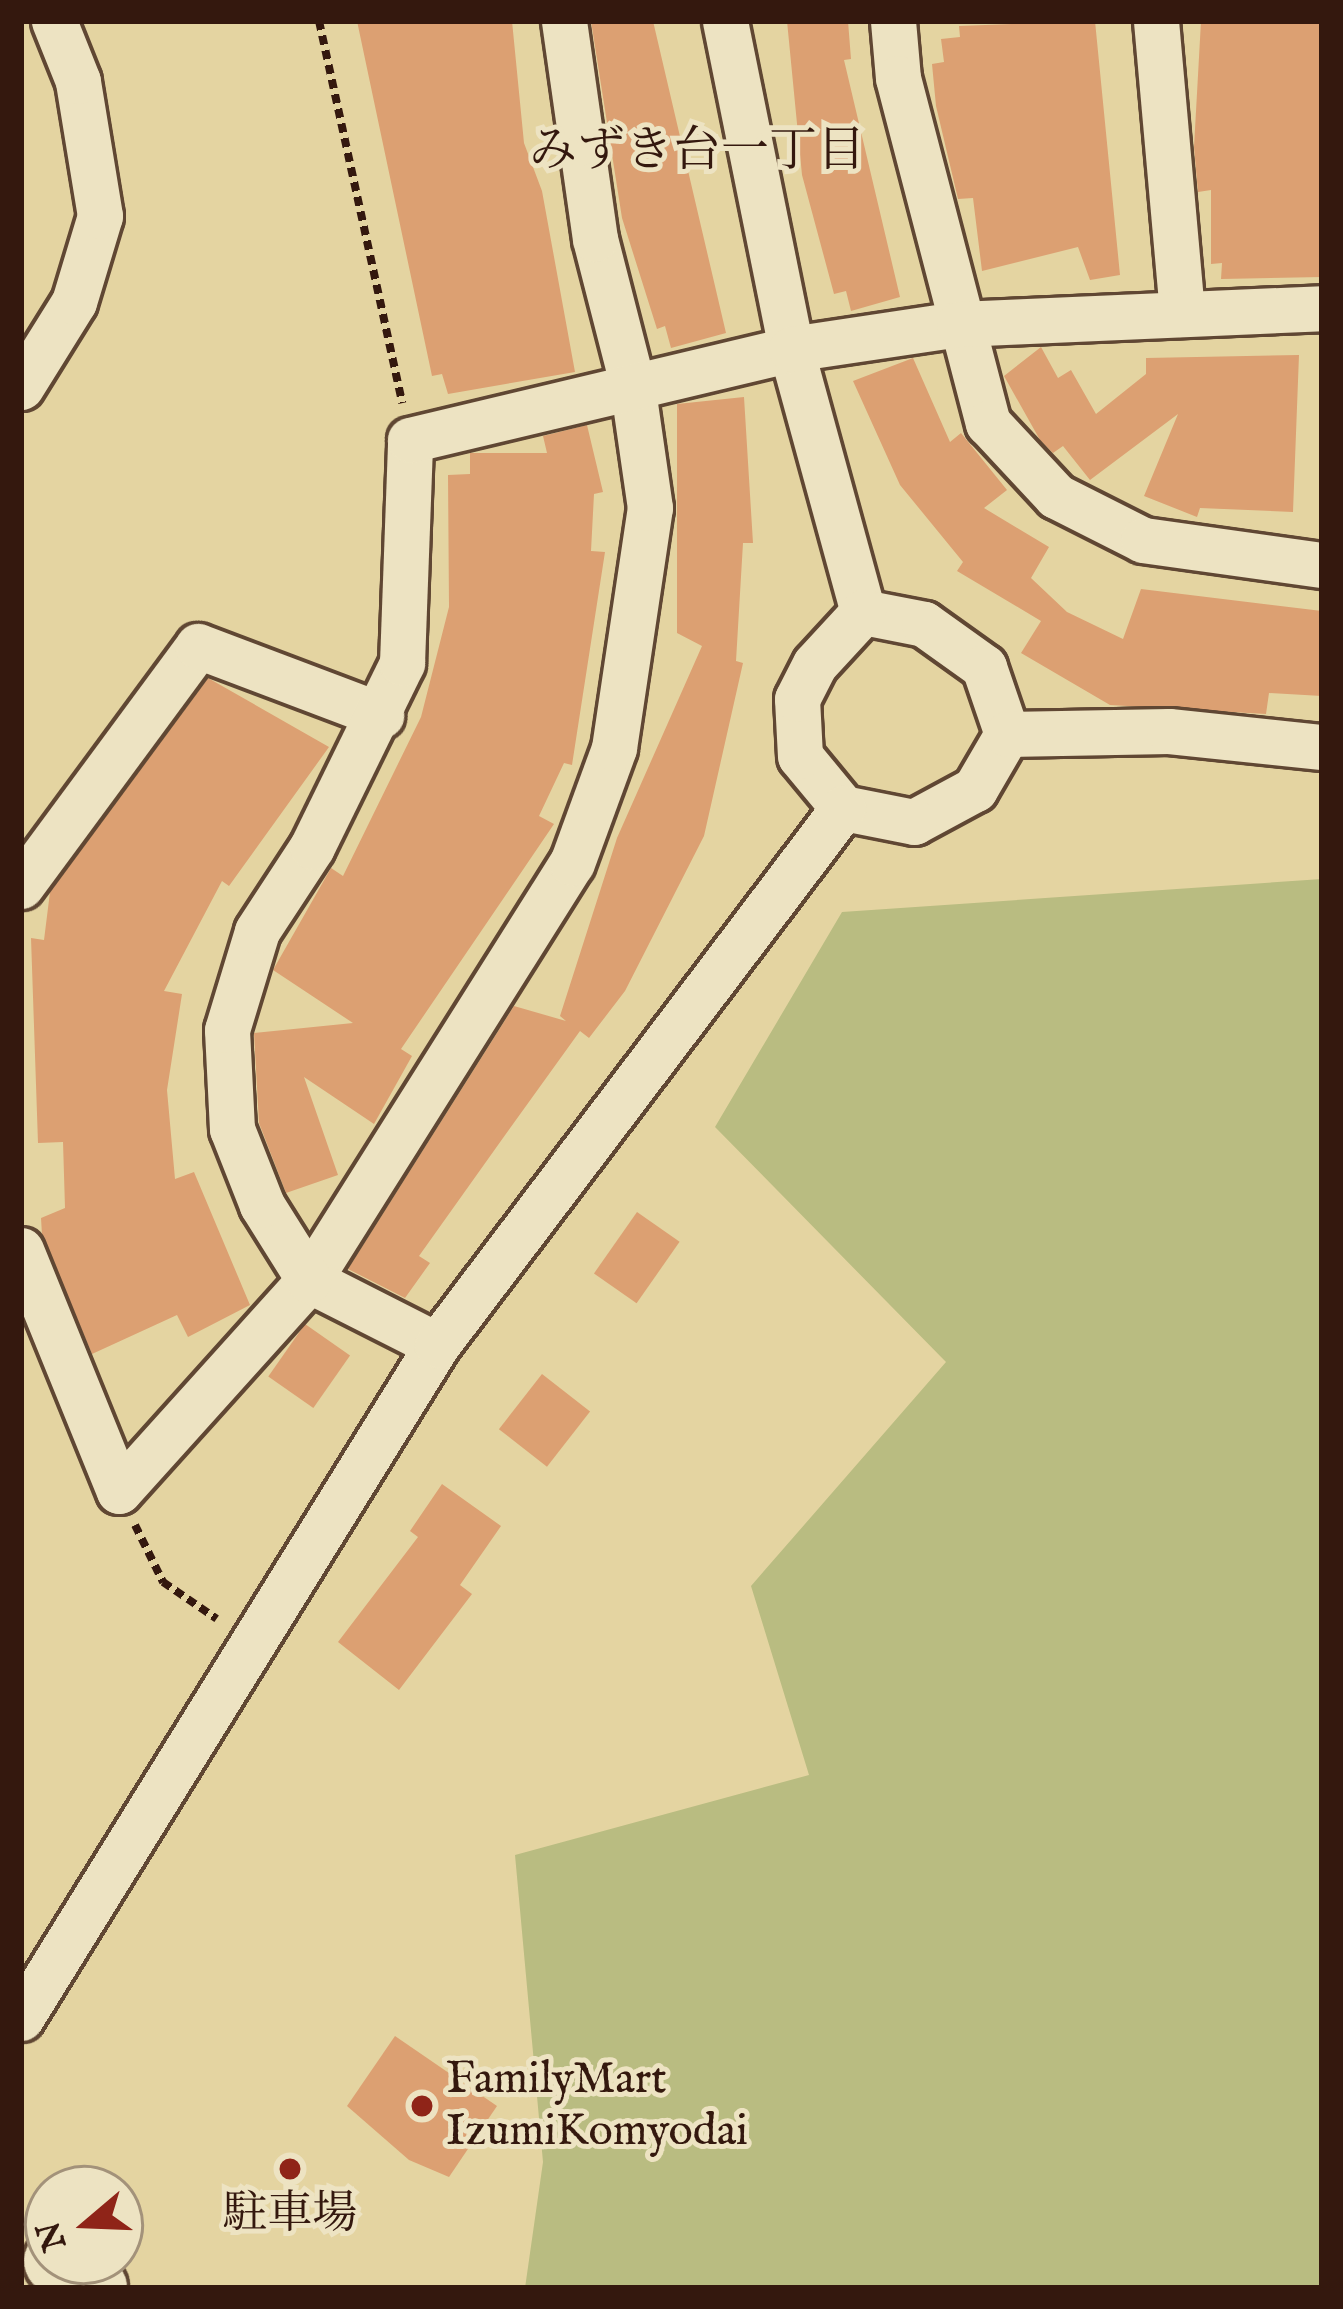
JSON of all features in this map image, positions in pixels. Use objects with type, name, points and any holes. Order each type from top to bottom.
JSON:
[{"type":"street","points":[[21,387],[74,302],[100,216],[78,81],[54,21]]},
{"type":"street","points":[[21,1250],[119,1491],[309,1280],[572,862],[607,767],[635,650],[650,508],[632,383],[595,238],[564,21]]},
{"type":"street","points":[[724,21],[791,349],[863,612]]},
{"type":"street","points":[[893,21],[959,324],[988,423],[1056,496],[1143,540],[1322,565]]},
{"type":"street","points":[[1156,21],[1182,314]]},
{"type":"street","points":[[437,1345],[309,1280],[262,1205],[232,1129],[227,1030],[257,932],[381,715],[402,663],[412,593],[410,440],[632,383],[791,349],[959,324],[1322,308]]},
{"type":"street","points":[[863,612],[924,624],[984,667],[1007,734],[975,789],[914,822],[843,808],[800,756],[797,700],[815,664],[863,612]]},
{"type":"street","points":[[21,886],[197,646],[381,715]]},
{"type":"street","points":[[1007,734],[1169,731],[1322,747]]},
{"type":"street","points":[[21,2018],[247,1640],[437,1345],[843,808]]},
{"type":"path","points":[[320,21],[410,440]]},
{"type":"path","points":[[119,1491],[163,1582],[247,1640]]},
{"type":"green space","points":[[1322,879],[1322,2288],[525,2288],[543,2162],[515,1855],[809,1775],[751,1586],[946,1362],[715,1127],[842,912]]},
{"type":"building","points":[[357,21],[512,21],[524,143],[542,191],[575,372],[448,394],[442,374],[432,376]]},
{"type":"building","points":[[591,21],[653,21],[726,333],[671,348],[665,326],[657,329],[622,218]]},
{"type":"building","points":[[787,21],[848,21],[851,59],[844,60],[900,297],[851,311],[846,291],[834,294],[802,175]]},
{"type":"building","points":[[1095,21],[1120,275],[1090,280],[1078,247],[982,271],[973,198],[958,199],[936,106],[932,64],[944,62],[941,39],[960,37],[959,26]]},
{"type":"building","points":[[1201,21],[1322,21],[1322,277],[1221,279],[1222,263],[1211,264],[1211,190],[1198,192],[1194,147]]},
{"type":"building","points":[[1041,347],[1058,378],[1071,370],[1096,414],[1146,374],[1146,358],[1299,355],[1293,512],[1200,508],[1197,517],[1144,496],[1178,414],[1090,480],[1063,446],[1053,453],[1040,440],[1004,376]]},
{"type":"building","points":[[913,358],[950,442],[961,433],[1007,490],[984,508],[1049,547],[1031,578],[1067,612],[1123,639],[1141,589],[1322,611],[1322,696],[1269,693],[1266,714],[1110,705],[1021,653],[1041,621],[957,571],[963,562],[900,485],[853,381]]},
{"type":"building","points":[[744,397],[753,543],[743,543],[736,661],[743,663],[704,836],[625,991],[589,1038],[580,1031],[503,1138],[419,1256],[430,1263],[405,1298],[348,1269],[514,1006],[566,1021],[560,1016],[617,838],[702,646],[677,633],[677,404]]},
{"type":"building","points":[[587,425],[603,492],[594,494],[591,551],[605,552],[572,765],[564,763],[539,816],[554,824],[401,1049],[412,1056],[374,1124],[304,1077],[338,1175],[286,1193],[259,1123],[254,1033],[353,1023],[273,970],[331,868],[343,876],[421,717],[449,607],[448,475],[470,474],[470,453],[547,453],[543,436]]},
{"type":"building","points":[[208,678],[329,747],[229,886],[222,881],[164,991],[182,994],[167,1090],[175,1179],[194,1172],[250,1305],[188,1337],[177,1315],[92,1354],[42,1235],[41,1218],[65,1208],[63,1142],[38,1143],[31,938],[44,940],[50,892]]},
{"type":"building","points":[[637,1212],[680,1242],[637,1303],[594,1273]]},
{"type":"building","points":[[305,1324],[350,1356],[313,1408],[268,1376]]},
{"type":"building","points":[[542,1374],[590,1412],[547,1467],[499,1429]]},
{"type":"building","points":[[442,1484],[501,1526],[460,1585],[472,1594],[399,1690],[338,1642],[418,1537],[410,1531]]},
{"type":"building","name":"FamilyMart IzumiKomyodai","points":[[395,2036],[497,2106],[449,2177],[409,2160],[347,2106]]},
{"type":"place","name":"FamilyMart IzumiKomyodai","points":[[422,2106]]},
{"type":"place","name":"駐車場","points":[[290,2169]]},
{"type":"district","name":"みずき台一丁目","points":[[697,153]]}]
